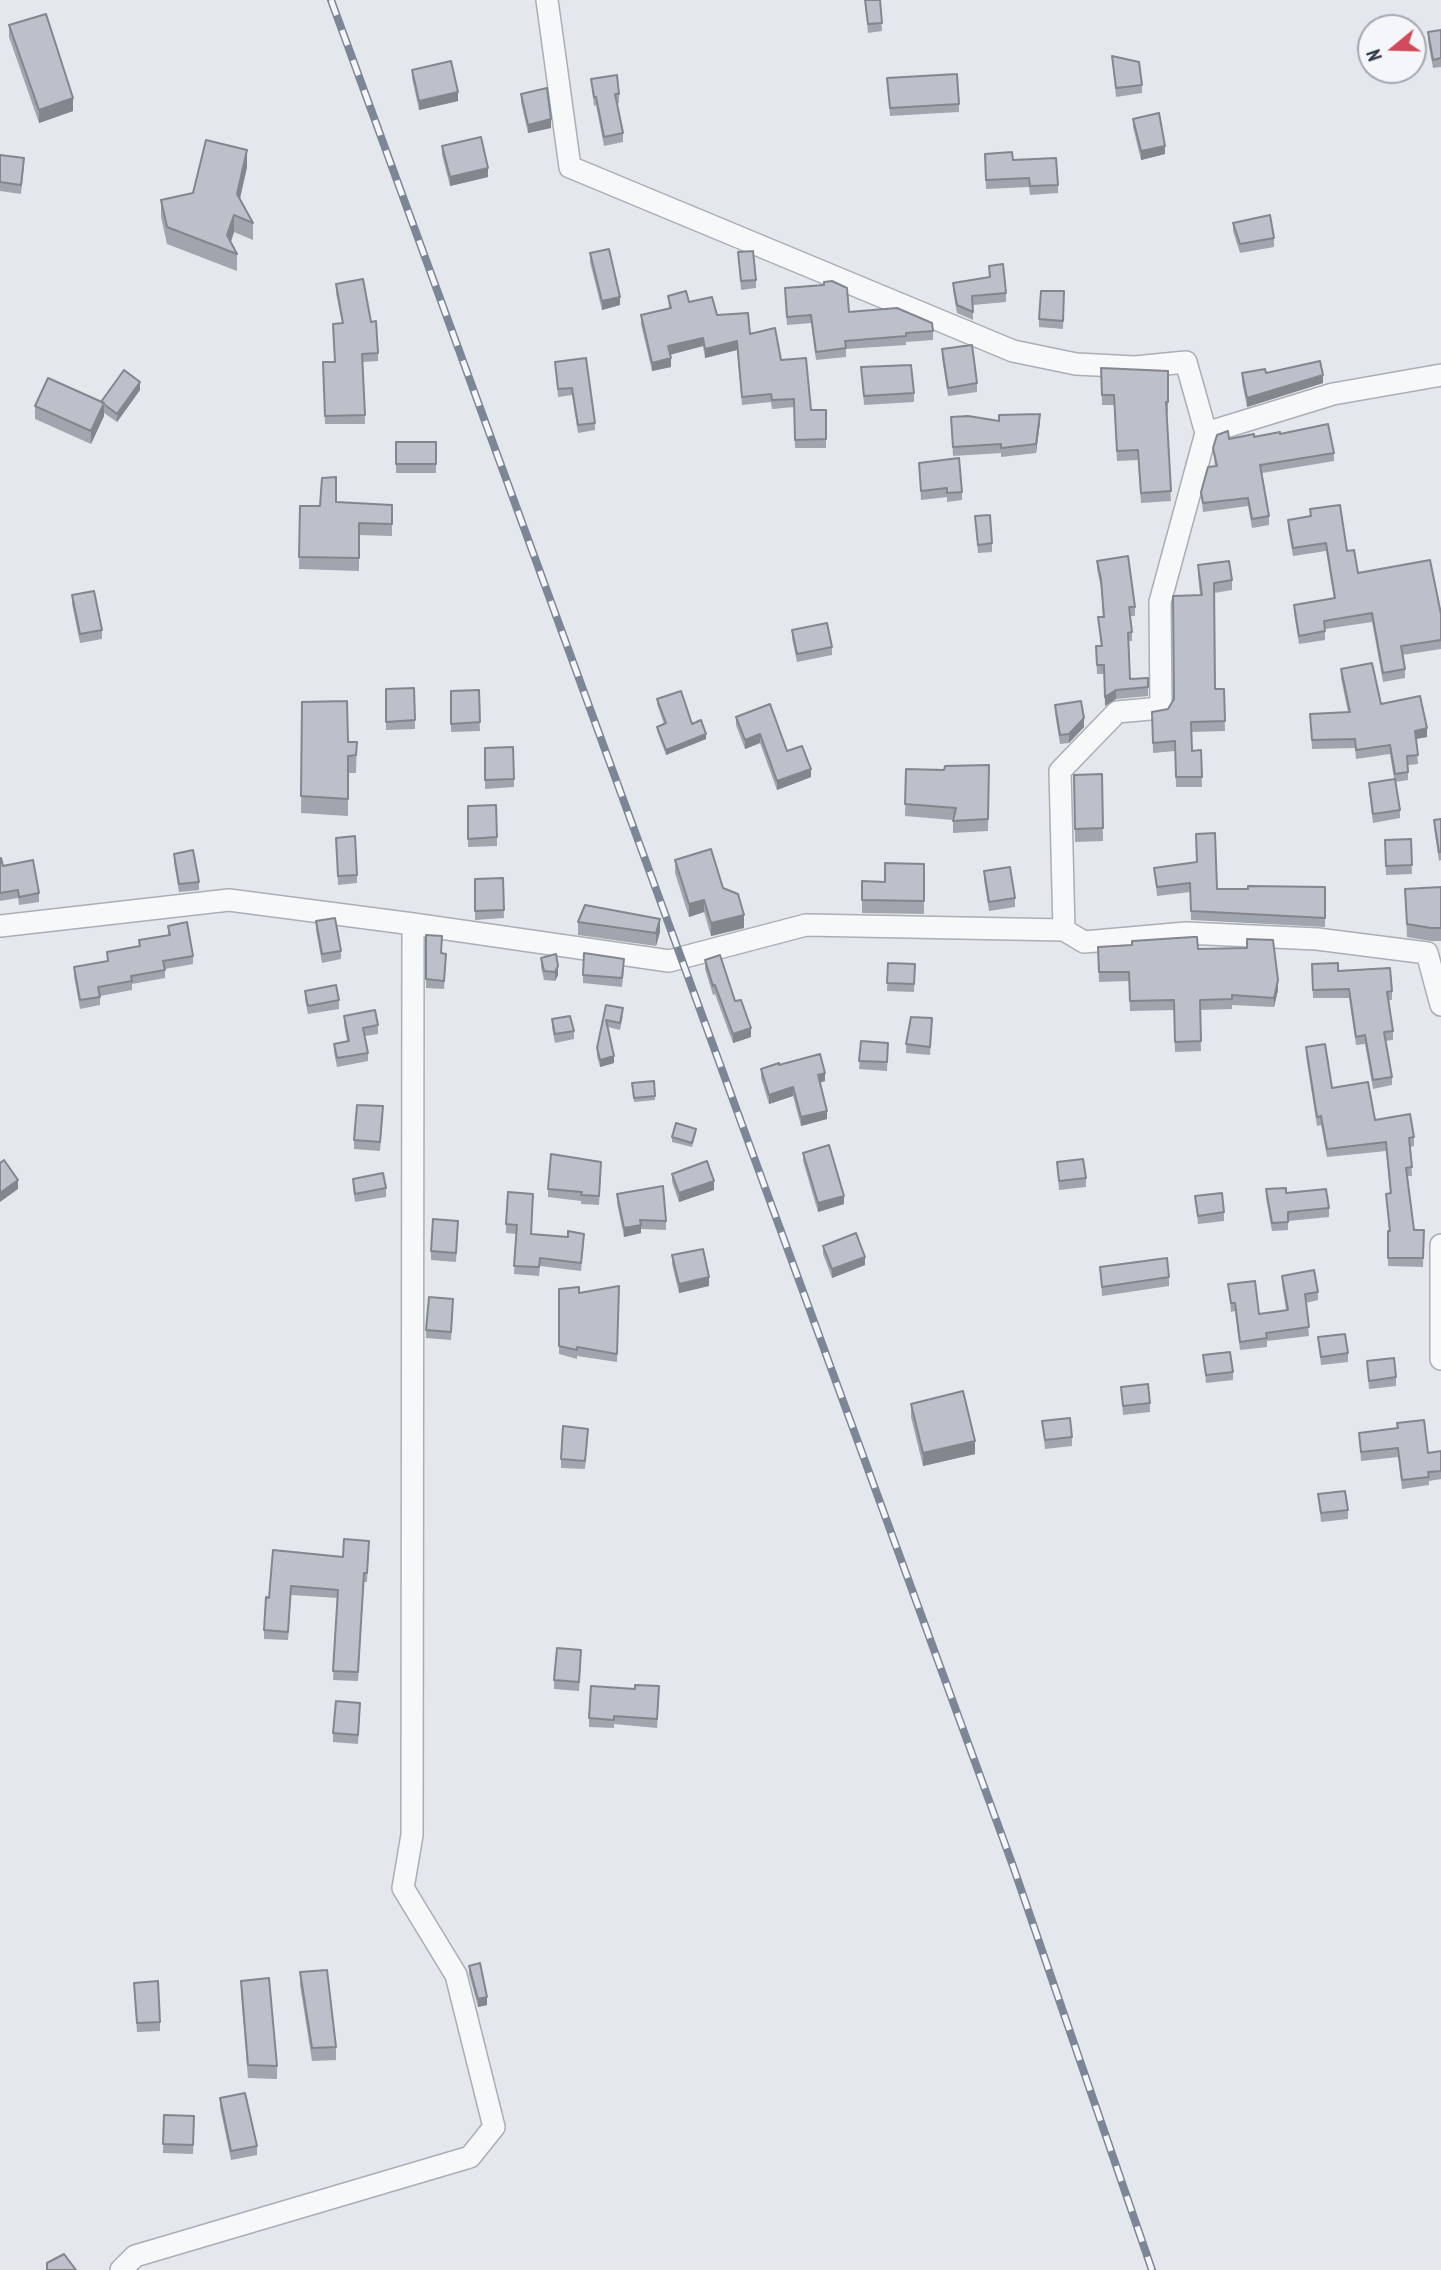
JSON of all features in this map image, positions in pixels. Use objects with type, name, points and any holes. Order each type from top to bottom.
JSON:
[{"type":"street","points":[[547,0],[570,167],[1013,351],[1076,365],[1135,368],[1186,362],[1206,433],[1160,602],[1161,708],[1117,712],[1060,771],[1064,930]]},
{"type":"street","points":[[1206,433],[1333,394],[1441,375]]},
{"type":"street","points":[[0,926],[229,900],[668,961],[806,925],[1064,930],[1084,942],[1186,933],[1317,939],[1427,953],[1441,1006]]},
{"type":"street","points":[[121,2270],[135,2256],[470,2157],[494,2127],[456,1975],[403,1888],[412,1821],[413,924]]},
{"type":"street","points":[[1441,1245],[1441,1359]]},
{"type":"building","points":[[865,0],[880,0],[882,23],[868,24]]},
{"type":"building","points":[[46,14],[73,98],[39,110],[9,25]]},
{"type":"building","points":[[1441,30],[1441,58],[1433,60],[1428,32]]},
{"type":"building","points":[[1112,56],[1139,62],[1142,85],[1116,88]]},
{"type":"building","points":[[451,61],[458,92],[419,101],[412,70]]},
{"type":"building","points":[[957,74],[959,104],[890,108],[887,78]]},
{"type":"building","points":[[617,75],[619,94],[615,94],[623,133],[604,137],[591,79]]},
{"type":"building","points":[[547,88],[551,119],[528,125],[521,94]]},
{"type":"building","points":[[1159,113],[1165,146],[1141,151],[1133,119]]},
{"type":"building","points":[[481,137],[488,168],[450,177],[442,146]]},
{"type":"building","points":[[206,140],[247,150],[237,194],[253,223],[234,215],[227,235],[237,254],[167,227],[161,200],[193,193]]},
{"type":"building","points":[[1012,152],[1013,160],[1056,158],[1058,185],[1030,186],[1029,178],[986,180],[985,154]]},
{"type":"building","points":[[0,155],[24,158],[21,185],[0,182]]},
{"type":"building","points":[[1270,215],[1274,238],[1240,244],[1233,223]]},
{"type":"building","points":[[609,249],[620,297],[602,301],[590,253]]},
{"type":"building","points":[[753,251],[756,280],[741,281],[738,252]]},
{"type":"building","points":[[1003,264],[1006,293],[972,296],[973,312],[957,305],[953,283],[990,277],[989,266]]},
{"type":"building","points":[[363,279],[371,322],[376,321],[378,353],[362,354],[365,415],[325,416],[323,362],[335,362],[333,324],[343,323],[336,284]]},
{"type":"building","points":[[832,281],[847,288],[849,312],[897,308],[932,323],[933,331],[845,341],[846,348],[816,352],[811,315],[787,317],[785,288],[824,285],[824,282]]},
{"type":"building","points":[[686,291],[689,302],[712,297],[717,315],[748,313],[750,334],[775,328],[781,360],[806,358],[811,410],[826,410],[826,439],[795,440],[794,399],[772,400],[771,394],[742,397],[737,341],[705,349],[703,338],[668,346],[671,358],[652,363],[641,315],[671,308],[668,296]]},
{"type":"building","points":[[1041,291],[1064,291],[1063,321],[1039,319]]},
{"type":"building","points":[[972,345],[977,383],[948,388],[942,349]]},
{"type":"building","points":[[586,358],[595,423],[578,425],[572,388],[558,389],[555,362]]},
{"type":"building","points":[[1320,361],[1323,375],[1247,398],[1242,373],[1265,369],[1266,373]]},
{"type":"building","points":[[911,365],[914,393],[864,396],[861,367]]},
{"type":"building","points":[[1101,368],[1168,371],[1166,402],[1171,491],[1141,493],[1138,450],[1117,451],[1114,395],[1102,395]]},
{"type":"building","points":[[124,370],[140,382],[117,414],[101,402]]},
{"type":"building","points":[[48,378],[104,403],[91,431],[35,406]]},
{"type":"building","points":[[1040,414],[1036,444],[1001,448],[1001,444],[953,447],[951,417],[968,416],[999,421],[999,415]]},
{"type":"building","points":[[1328,424],[1334,453],[1260,465],[1269,516],[1252,519],[1248,498],[1203,503],[1201,492],[1208,467],[1217,466],[1213,448],[1217,435],[1228,431],[1229,439],[1254,434],[1254,437]]},
{"type":"building","points":[[396,442],[436,442],[436,464],[396,464]]},
{"type":"building","points":[[959,458],[962,492],[947,493],[947,488],[921,491],[919,463]]},
{"type":"building","points":[[336,477],[336,502],[392,505],[392,524],[359,523],[359,558],[299,557],[300,506],[320,506],[322,478]]},
{"type":"building","points":[[1340,505],[1347,551],[1354,550],[1358,573],[1430,560],[1441,614],[1441,640],[1401,646],[1405,669],[1383,673],[1372,613],[1324,621],[1325,631],[1299,636],[1294,605],[1335,598],[1326,543],[1293,548],[1288,520],[1311,516],[1310,509]]},
{"type":"building","points":[[990,515],[992,543],[978,545],[975,516]]},
{"type":"building","points":[[1128,556],[1135,607],[1129,607],[1132,632],[1128,633],[1130,679],[1148,678],[1148,687],[1116,690],[1105,697],[1104,665],[1097,665],[1096,646],[1102,646],[1098,617],[1104,617],[1097,561]]},
{"type":"building","points":[[1229,561],[1232,580],[1214,583],[1215,689],[1224,689],[1225,721],[1191,722],[1192,751],[1201,750],[1202,777],[1176,777],[1175,741],[1153,743],[1152,712],[1168,709],[1174,699],[1173,596],[1202,595],[1198,565]]},
{"type":"building","points":[[94,591],[102,630],[80,634],[72,595]]},
{"type":"building","points":[[827,623],[832,647],[797,654],[792,630]]},
{"type":"building","points":[[1372,663],[1381,704],[1420,696],[1427,728],[1415,731],[1418,755],[1407,756],[1408,772],[1395,774],[1390,745],[1356,750],[1355,739],[1312,740],[1310,714],[1350,712],[1341,669]]},
{"type":"building","points":[[414,688],[415,720],[386,722],[386,689]]},
{"type":"building","points":[[479,690],[480,722],[451,724],[451,691]]},
{"type":"building","points":[[681,691],[692,724],[701,720],[706,734],[666,750],[657,727],[666,723],[657,699]]},
{"type":"building","points":[[347,701],[348,742],[357,742],[356,755],[348,756],[348,799],[301,796],[302,702]]},
{"type":"building","points":[[1081,701],[1084,718],[1069,734],[1060,735],[1055,705]]},
{"type":"building","points":[[770,704],[787,751],[802,746],[811,769],[777,781],[760,734],[745,740],[736,717]]},
{"type":"building","points":[[513,747],[514,779],[485,780],[485,748]]},
{"type":"building","points":[[989,765],[988,819],[953,821],[956,808],[905,804],[906,769],[944,770],[945,766]]},
{"type":"building","points":[[1102,774],[1103,828],[1075,829],[1074,775]]},
{"type":"building","points":[[1395,779],[1400,810],[1373,814],[1369,783]]},
{"type":"building","points":[[496,805],[497,837],[468,839],[468,806]]},
{"type":"building","points":[[1441,819],[1441,852],[1439,852],[1434,820]]},
{"type":"building","points":[[1215,833],[1217,889],[1248,889],[1248,886],[1325,887],[1325,918],[1191,911],[1190,883],[1157,887],[1154,868],[1197,862],[1196,834]]},
{"type":"building","points":[[355,836],[357,875],[338,876],[336,838]]},
{"type":"building","points":[[1411,839],[1412,865],[1386,866],[1385,840]]},
{"type":"building","points":[[711,849],[723,888],[738,894],[744,915],[711,923],[704,900],[689,904],[675,860]]},
{"type":"building","points":[[193,850],[199,882],[179,884],[174,854]]},
{"type":"building","points":[[0,858],[3,866],[33,860],[39,893],[19,897],[18,890],[0,893]]},
{"type":"building","points":[[885,863],[924,864],[924,901],[862,900],[862,881],[885,882]]},
{"type":"building","points":[[1010,867],[1015,898],[989,902],[984,871]]},
{"type":"building","points":[[503,878],[504,910],[475,911],[475,879]]},
{"type":"building","points":[[1441,887],[1441,928],[1407,924],[1405,889]]},
{"type":"building","points":[[585,905],[660,919],[656,933],[578,922]]},
{"type":"building","points":[[335,918],[341,951],[322,954],[316,921]]},
{"type":"building","points":[[187,922],[193,956],[163,961],[165,970],[131,976],[132,981],[98,987],[100,997],[80,1000],[74,967],[108,961],[107,952],[140,946],[139,940],[170,935],[168,926]]},
{"type":"building","points":[[426,935],[442,936],[441,953],[446,954],[444,981],[426,979]]},
{"type":"building","points":[[1197,937],[1198,949],[1247,948],[1247,939],[1273,940],[1278,980],[1274,998],[1232,995],[1232,999],[1200,1000],[1201,1041],[1175,1042],[1174,1000],[1130,1001],[1129,972],[1099,972],[1098,947],[1132,945],[1132,941]]},
{"type":"building","points":[[584,953],[624,959],[622,978],[583,975]]},
{"type":"building","points":[[556,954],[558,966],[555,972],[544,971],[541,958]]},
{"type":"building","points":[[720,955],[735,1001],[741,1000],[751,1028],[733,1034],[705,960]]},
{"type":"building","points":[[888,963],[915,964],[914,984],[887,983]]},
{"type":"building","points":[[1338,963],[1338,971],[1390,968],[1392,991],[1387,992],[1393,1031],[1384,1032],[1392,1077],[1373,1080],[1365,1035],[1356,1037],[1349,989],[1313,990],[1312,964]]},
{"type":"building","points":[[336,985],[339,1000],[308,1006],[305,991]]},
{"type":"building","points":[[606,1005],[623,1008],[620,1023],[606,1020],[614,1056],[600,1060],[597,1048]]},
{"type":"building","points":[[375,1010],[378,1025],[363,1028],[368,1053],[337,1058],[334,1044],[349,1041],[344,1016]]},
{"type":"building","points":[[570,1016],[574,1031],[555,1034],[552,1019]]},
{"type":"building","points":[[911,1017],[932,1018],[930,1047],[906,1044]]},
{"type":"building","points":[[861,1041],[888,1043],[887,1062],[859,1061]]},
{"type":"building","points":[[1325,1044],[1332,1088],[1368,1082],[1375,1120],[1410,1114],[1414,1137],[1409,1138],[1412,1167],[1406,1168],[1414,1230],[1424,1230],[1423,1258],[1388,1258],[1390,1231],[1386,1194],[1391,1193],[1386,1142],[1327,1149],[1321,1116],[1317,1117],[1306,1047]]},
{"type":"building","points":[[820,1054],[825,1073],[818,1075],[827,1111],[801,1117],[793,1087],[769,1095],[761,1069]]},
{"type":"building","points":[[654,1081],[655,1096],[634,1098],[632,1083]]},
{"type":"building","points":[[357,1105],[383,1106],[380,1142],[354,1140]]},
{"type":"building","points":[[676,1123],[696,1129],[692,1143],[672,1137]]},
{"type":"building","points":[[829,1145],[844,1196],[818,1203],[803,1153]]},
{"type":"building","points":[[551,1154],[601,1162],[599,1196],[548,1189]]},
{"type":"building","points":[[1083,1159],[1086,1178],[1059,1181],[1057,1162]]},
{"type":"building","points":[[4,1160],[18,1180],[0,1193],[0,1163]]},
{"type":"building","points":[[707,1161],[714,1181],[679,1193],[672,1174]]},
{"type":"building","points":[[383,1173],[386,1188],[355,1194],[353,1179]]},
{"type":"building","points":[[663,1186],[666,1221],[640,1220],[641,1225],[624,1228],[617,1194]]},
{"type":"building","points":[[1286,1188],[1286,1193],[1326,1189],[1329,1208],[1288,1212],[1288,1222],[1272,1223],[1266,1189]]},
{"type":"building","points":[[508,1192],[533,1194],[531,1234],[568,1237],[568,1231],[584,1234],[581,1263],[540,1258],[539,1267],[514,1266],[517,1225],[506,1224]]},
{"type":"building","points":[[1222,1193],[1224,1212],[1198,1216],[1195,1196]]},
{"type":"building","points":[[433,1219],[458,1221],[456,1253],[431,1251]]},
{"type":"building","points":[[856,1233],[865,1257],[832,1269],[823,1246]]},
{"type":"building","points":[[703,1249],[709,1277],[679,1284],[672,1255]]},
{"type":"building","points":[[1167,1258],[1169,1277],[1102,1287],[1100,1267]]},
{"type":"building","points":[[1314,1270],[1318,1292],[1305,1294],[1309,1327],[1266,1333],[1267,1338],[1240,1342],[1235,1303],[1231,1303],[1228,1284],[1255,1281],[1259,1314],[1288,1310],[1282,1276]]},
{"type":"building","points":[[619,1286],[617,1354],[559,1346],[559,1289],[579,1287],[579,1293]]},
{"type":"building","points":[[429,1297],[453,1299],[451,1332],[426,1330]]},
{"type":"building","points":[[1345,1334],[1348,1353],[1321,1357],[1318,1337]]},
{"type":"building","points":[[1230,1352],[1233,1372],[1206,1375],[1203,1355]]},
{"type":"building","points":[[1394,1358],[1396,1377],[1369,1381],[1367,1361]]},
{"type":"building","points":[[1148,1384],[1150,1403],[1123,1406],[1121,1387]]},
{"type":"building","points":[[963,1391],[975,1441],[923,1453],[911,1404]]},
{"type":"building","points":[[1070,1418],[1072,1437],[1045,1440],[1042,1421]]},
{"type":"building","points":[[1424,1420],[1428,1453],[1441,1451],[1441,1471],[1428,1472],[1429,1477],[1402,1480],[1398,1448],[1361,1452],[1359,1433],[1398,1428],[1397,1423]]},
{"type":"building","points":[[563,1426],[588,1429],[585,1461],[561,1459]]},
{"type":"building","points":[[1345,1491],[1348,1510],[1321,1513],[1318,1494]]},
{"type":"building","points":[[344,1539],[369,1541],[367,1573],[364,1573],[358,1672],[333,1671],[338,1590],[291,1586],[288,1632],[264,1630],[273,1550],[343,1557]]},
{"type":"building","points":[[557,1648],[581,1650],[579,1682],[554,1680]]},
{"type":"building","points":[[635,1685],[659,1686],[657,1719],[614,1716],[614,1720],[589,1718],[591,1686],[635,1689]]},
{"type":"building","points":[[336,1701],[360,1703],[358,1735],[333,1733]]},
{"type":"building","points":[[480,1963],[487,1997],[478,1999],[469,1966]]},
{"type":"building","points":[[327,1970],[336,2047],[312,2048],[300,1972]]},
{"type":"building","points":[[269,1978],[277,2066],[248,2065],[241,1981]]},
{"type":"building","points":[[158,1981],[160,2022],[137,2023],[134,1983]]},
{"type":"building","points":[[245,2093],[257,2146],[231,2151],[220,2098]]},
{"type":"building","points":[[164,2115],[194,2116],[193,2145],[163,2144]]},
{"type":"building","points":[[64,2254],[76,2270],[47,2270],[47,2263]]},
{"type":"railway","points":[[331,0],[1013,1866],[1152,2270]]}]
